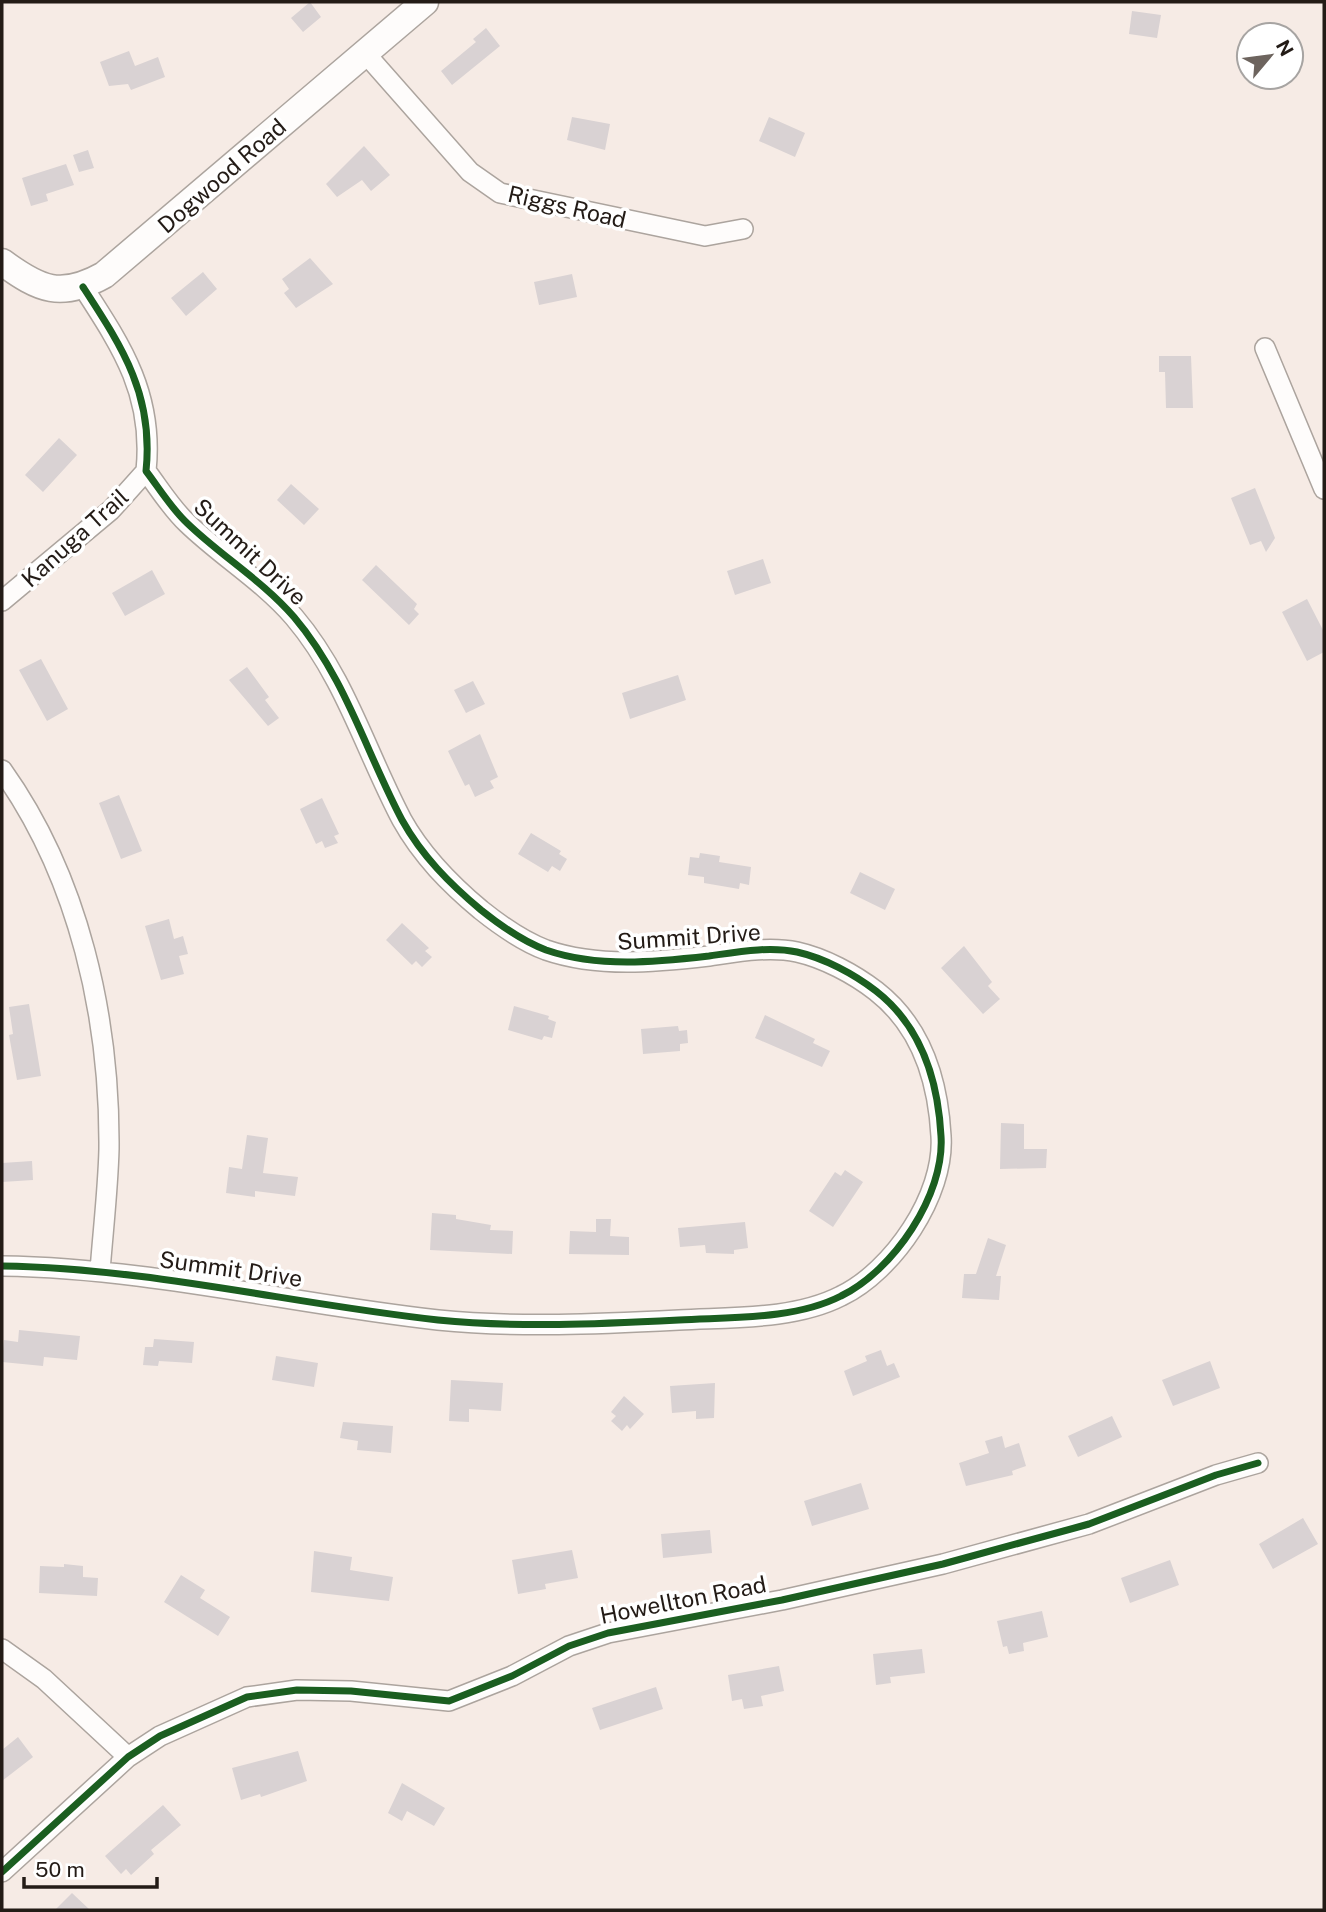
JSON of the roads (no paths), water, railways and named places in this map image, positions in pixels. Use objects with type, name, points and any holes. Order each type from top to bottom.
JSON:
[{"type":"street","name":"Dogwood Road","points":[[83,287],[126,259],[425,2]]},
{"type":"street","name":"Riggs Road","points":[[365,53],[470,172],[500,193],[705,236],[743,229]]},
{"type":"street","points":[[2,262],[38,285],[62,290],[83,287],[124,351],[135,375],[142,400],[146,471]]},
{"type":"street","points":[[1265,348],[1324,489]]},
{"type":"street","name":"Kanuga Trail","points":[[2,601],[111,510],[146,471]]},
{"type":"street","name":"Summit Drive","points":[[2,1266],[100,1271],[183,1281],[439,1320],[565,1325],[786,1312],[839,1298],[873,1276],[899,1249],[936,1176],[942,1147],[940,1111],[932,1073],[923,1049],[892,1006],[873,989],[841,969],[798,952],[769,950],[671,960],[589,962],[544,949],[503,928],[451,885],[402,819],[360,724],[322,656],[296,619],[270,592],[184,521],[146,471]]},
{"type":"street","points":[[2,769],[29,808],[57,866],[80,932],[94,1000],[108,1120],[100,1271]]},
{"type":"street","name":"Howellton Road","points":[[2,1872],[128,1757],[160,1737],[247,1698],[297,1690],[351,1691],[449,1701],[467,1697],[569,1646],[608,1633],[782,1600],[943,1564],[1089,1524],[1216,1475],[1258,1463]]},
{"type":"street","points":[[2,1650],[44,1679],[128,1757]]}]
